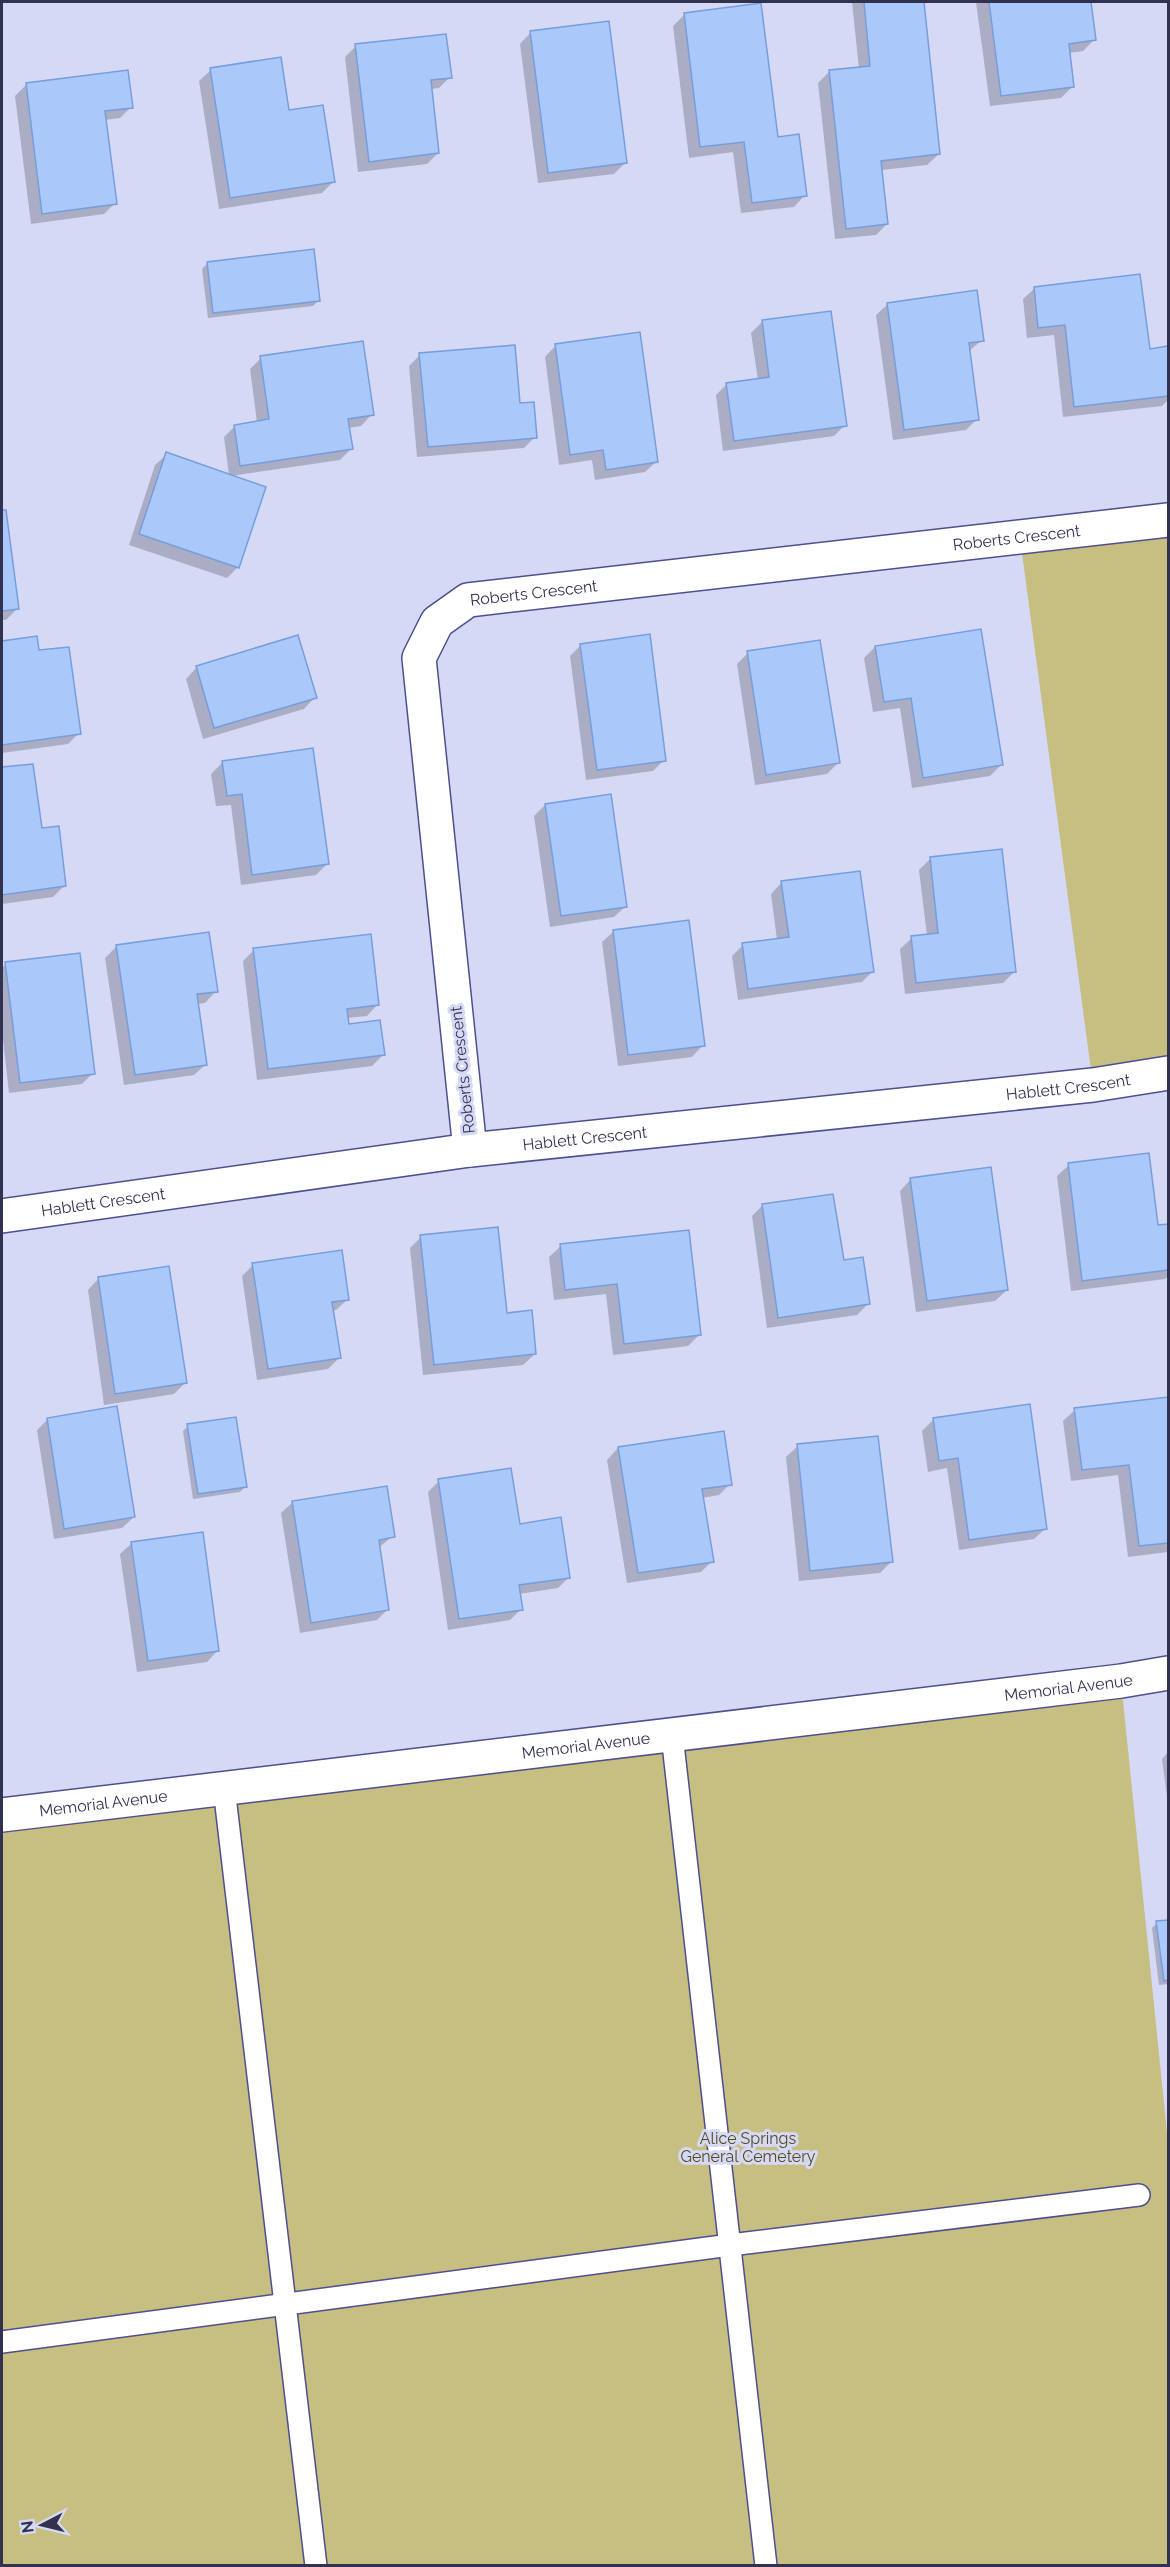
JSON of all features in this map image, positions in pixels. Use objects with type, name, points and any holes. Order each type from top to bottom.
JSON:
[{"type":"street","name":"Roberts Crescent","points":[[470,1150],[419,658],[437,622],[468,600],[1168,520]]},
{"type":"street","name":"Hablett Crescent","points":[[2,1216],[470,1150],[1093,1085],[1168,1073]]},
{"type":"street","name":"Memorial Avenue","points":[[2,1815],[1109,1682],[1168,1673]]},
{"type":"lane","points":[[672,1735],[766,2565]]},
{"type":"lane","points":[[224,1788],[316,2565]]},
{"type":"lane","points":[[2,2342],[730,2245],[1138,2195]]},
{"type":"green space","points":[[1168,520],[1168,1073],[1093,1085],[1020,538]]},
{"type":"green space","name":"Alice Springs General Cemetery","points":[[1121,1681],[1168,2142],[1168,2565],[2,2565],[2,1815]]},
{"type":"building","points":[[864,2],[924,2],[940,154],[881,161],[888,224],[846,229],[829,70],[870,66]]},
{"type":"building","points":[[989,2],[1091,2],[1096,40],[1069,44],[1074,87],[1001,96]]},
{"type":"building","points":[[761,3],[778,137],[799,134],[807,196],[752,203],[744,142],[700,147],[684,13]]},
{"type":"building","points":[[609,21],[627,163],[548,173],[530,31]]},
{"type":"building","points":[[446,34],[452,78],[431,80],[439,153],[369,162],[355,44]]},
{"type":"building","points":[[281,57],[289,110],[323,105],[335,182],[230,198],[210,68]]},
{"type":"building","points":[[128,70],[133,108],[105,111],[117,204],[42,214],[26,83]]},
{"type":"building","points":[[314,249],[320,301],[213,313],[207,262]]},
{"type":"building","points":[[1140,274],[1150,349],[1168,346],[1168,396],[1074,407],[1065,325],[1038,328],[1034,287]]},
{"type":"building","points":[[977,290],[984,341],[969,343],[979,420],[904,430],[887,303]]},
{"type":"building","points":[[831,311],[847,426],[734,441],[726,383],[769,377],[762,320]]},
{"type":"building","points":[[640,332],[658,462],[606,470],[603,450],[570,455],[555,344]]},
{"type":"building","points":[[363,341],[374,415],[348,419],[353,449],[240,466],[234,425],[269,419],[260,356]]},
{"type":"building","points":[[515,345],[520,403],[534,402],[537,438],[428,447],[419,353]]},
{"type":"building","points":[[166,452],[266,487],[239,568],[139,534]]},
{"type":"building","points":[[2,510],[6,510],[19,609],[2,611]]},
{"type":"building","points":[[981,629],[1003,765],[923,778],[911,698],[884,702],[875,646]]},
{"type":"building","points":[[650,634],[666,761],[597,770],[580,644]]},
{"type":"building","points":[[298,635],[317,698],[214,728],[196,666]]},
{"type":"building","points":[[37,636],[39,650],[69,647],[81,734],[2,745],[2,641]]},
{"type":"building","points":[[820,640],[840,763],[766,775],[747,651]]},
{"type":"building","points":[[313,748],[329,864],[252,875],[242,794],[227,796],[222,761]]},
{"type":"building","points":[[33,764],[42,828],[59,826],[66,886],[2,895],[2,767]]},
{"type":"building","points":[[611,794],[627,907],[561,916],[545,804]]},
{"type":"building","points":[[1002,849],[1016,972],[916,983],[911,936],[938,933],[930,857]]},
{"type":"building","points":[[860,871],[874,972],[748,989],[742,943],[789,937],[781,881]]},
{"type":"building","points":[[689,920],[705,1046],[628,1055],[613,930]]},
{"type":"building","points":[[209,932],[218,992],[197,994],[207,1065],[135,1075],[116,945]]},
{"type":"building","points":[[371,934],[379,1005],[347,1009],[349,1024],[380,1020],[385,1055],[268,1069],[253,948]]},
{"type":"building","points":[[80,953],[95,1074],[20,1083],[5,962]]},
{"type":"building","points":[[1149,1153],[1158,1225],[1168,1224],[1168,1270],[1082,1281],[1068,1163]]},
{"type":"building","points":[[991,1167],[1008,1290],[927,1301],[910,1178]]},
{"type":"building","points":[[833,1194],[844,1260],[863,1257],[870,1304],[778,1318],[762,1204]]},
{"type":"building","points":[[498,1227],[507,1313],[532,1310],[536,1354],[434,1365],[420,1235]]},
{"type":"building","points":[[689,1230],[701,1335],[624,1344],[617,1284],[565,1290],[560,1244]]},
{"type":"building","points":[[342,1250],[349,1300],[332,1302],[341,1358],[268,1369],[252,1263]]},
{"type":"building","points":[[169,1266],[187,1383],[115,1394],[98,1277]]},
{"type":"building","points":[[1168,1397],[1168,1543],[1139,1546],[1129,1465],[1082,1470],[1074,1408]]},
{"type":"building","points":[[1030,1404],[1047,1529],[969,1540],[958,1458],[939,1461],[933,1418]]},
{"type":"building","points":[[117,1406],[135,1517],[64,1529],[47,1418]]},
{"type":"building","points":[[236,1417],[247,1487],[198,1494],[187,1424]]},
{"type":"building","points":[[724,1431],[732,1485],[702,1489],[714,1562],[638,1573],[618,1447]]},
{"type":"building","points":[[878,1436],[893,1562],[810,1571],[797,1444]]},
{"type":"building","points":[[511,1468],[520,1524],[561,1517],[570,1578],[519,1585],[523,1610],[459,1619],[438,1479]]},
{"type":"building","points":[[387,1486],[395,1537],[379,1540],[389,1610],[311,1623],[292,1501]]},
{"type":"building","points":[[203,1532],[219,1651],[148,1661],[131,1542]]},
{"type":"building","points":[[1168,1920],[1168,1980],[1164,1981],[1156,1921]]}]
